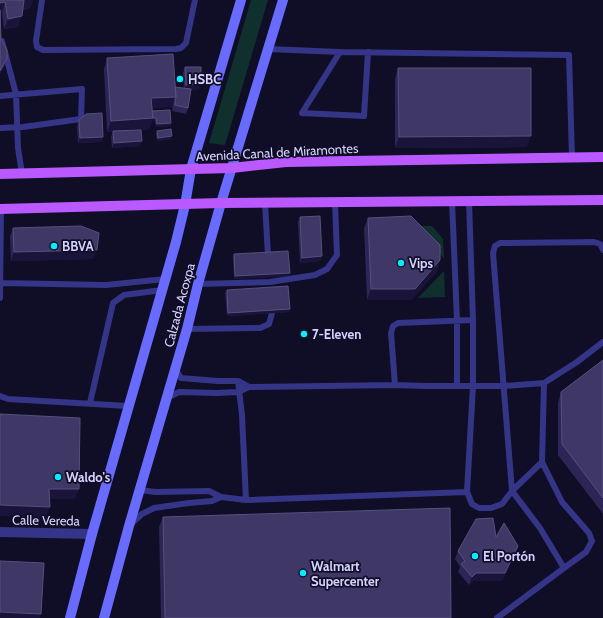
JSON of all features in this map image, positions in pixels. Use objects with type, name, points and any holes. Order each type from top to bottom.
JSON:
[{"type":"main road","name":"Calzada Acoxpa","points":[[70,618],[92,534],[185,205],[191,169],[241,0]]},
{"type":"main road","name":"Calzada Acoxpa","points":[[104,618],[129,526],[176,369],[221,203],[283,0]]},
{"type":"main road","name":"Avenida Canal de Miramontes","points":[[0,174],[149,172],[232,168],[286,162],[603,157]]},
{"type":"main road","points":[[1,209],[140,204],[185,205],[221,203],[603,200]]},
{"type":"street","name":"Calle Vereda","points":[[0,532],[92,534]]},
{"type":"lane","points":[[42,0],[36,41],[37,47],[43,50],[65,50],[181,48],[186,43],[195,0]]},
{"type":"lane","points":[[2,41],[16,94],[18,148],[22,174]]},
{"type":"lane","points":[[268,49],[340,52],[569,55],[572,157]]},
{"type":"lane","points":[[340,52],[302,113],[364,116],[368,52]]},
{"type":"lane","points":[[0,96],[82,89],[81,119],[0,128]]},
{"type":"lane","points":[[452,201],[457,321],[457,386]]},
{"type":"lane","points":[[469,201],[473,320],[473,386],[467,492],[472,504],[479,508],[492,508],[502,504],[512,491],[542,462]]},
{"type":"lane","points":[[198,284],[315,275],[326,269],[337,254],[335,202]]},
{"type":"lane","points":[[265,203],[268,255]]},
{"type":"lane","points":[[0,298],[1,209]]},
{"type":"lane","points":[[564,568],[540,528],[512,491],[493,253],[495,246],[500,243],[594,242],[600,244],[603,250]]},
{"type":"lane","points":[[1,283],[106,285],[165,279]]},
{"type":"lane","points":[[270,279],[270,289]]},
{"type":"lane","points":[[90,403],[113,303],[124,295],[162,290]]},
{"type":"lane","points":[[187,329],[260,328],[269,324],[272,313]]},
{"type":"lane","points":[[395,384],[391,333],[393,326],[398,323],[473,320]]},
{"type":"lane","points":[[167,398],[179,392],[238,392],[249,387],[395,384],[426,386],[503,386],[544,383],[577,362],[603,342]]},
{"type":"lane","points":[[176,369],[181,378],[238,381],[249,387]]},
{"type":"lane","points":[[238,381],[238,392],[242,415],[246,500]]},
{"type":"lane","points":[[497,618],[586,552],[592,541],[589,533],[562,502],[542,462],[544,383]]},
{"type":"lane","points":[[0,396],[8,399],[128,406]]},
{"type":"lane","points":[[140,490],[154,492],[210,491],[221,497],[246,500],[467,492]]},
{"type":"lane","points":[[129,526],[142,514],[154,508],[212,501],[221,497]]},
{"type":"green space","points":[[251,0],[268,0],[225,145],[209,143]]},
{"type":"green space","points":[[418,226],[432,226],[443,239],[444,259]]},
{"type":"green space","points":[[444,271],[445,297],[418,298]]},
{"type":"building","points":[[0,0],[24,0],[22,16],[8,19],[5,2],[0,3]]},
{"type":"building","points":[[0,10],[1,39],[7,50],[7,59],[0,71]]},
{"type":"building","points":[[173,54],[176,97],[151,98],[153,118],[111,121],[107,58]]},
{"type":"building","points":[[185,67],[201,67],[201,84],[186,85]]},
{"type":"building","points":[[398,68],[531,68],[531,136],[399,137]]},
{"type":"building","points":[[175,87],[191,89],[188,108],[175,105]]},
{"type":"building","points":[[170,110],[171,123],[157,124],[156,118],[153,118],[152,111]]},
{"type":"building","points":[[102,113],[103,137],[80,138],[79,120],[86,114]]},
{"type":"building","points":[[171,129],[172,136],[158,138],[157,131]]},
{"type":"building","points":[[141,130],[142,141],[114,143],[113,131]]},
{"type":"building","points":[[320,216],[322,256],[302,258],[300,217]]},
{"type":"building","name":"Vips","points":[[411,216],[440,245],[440,260],[415,289],[371,289],[368,218]]},
{"type":"building","points":[[81,226],[99,233],[97,250],[14,252],[13,228]]},
{"type":"building","points":[[288,251],[290,273],[235,276],[234,254]]},
{"type":"building","points":[[288,286],[290,309],[228,313],[227,290]]},
{"type":"building","points":[[603,360],[603,498],[562,444],[561,392]]},
{"type":"building","points":[[0,414],[80,418],[79,489],[49,489],[50,507],[0,505]]},
{"type":"building","name":"Walmart Supercenter","points":[[450,508],[451,618],[165,618],[163,517]]},
{"type":"building","points":[[493,518],[496,537],[504,523],[518,546],[505,573],[476,573],[472,577],[461,564],[465,561],[458,551],[476,519]]},
{"type":"building","points":[[0,561],[44,563],[41,614],[0,612]]},
{"type":"place","name":"HSBC","points":[[180,79]]},
{"type":"place","name":"BBVA","points":[[54,246]]},
{"type":"place","name":"Vips","points":[[401,263]]},
{"type":"place","name":"7-Eleven","points":[[304,334]]},
{"type":"place","name":"Waldo's","points":[[58,477]]},
{"type":"place","name":"El Portón","points":[[475,556]]},
{"type":"place","name":"Walmart Supercenter","points":[[303,573]]}]
